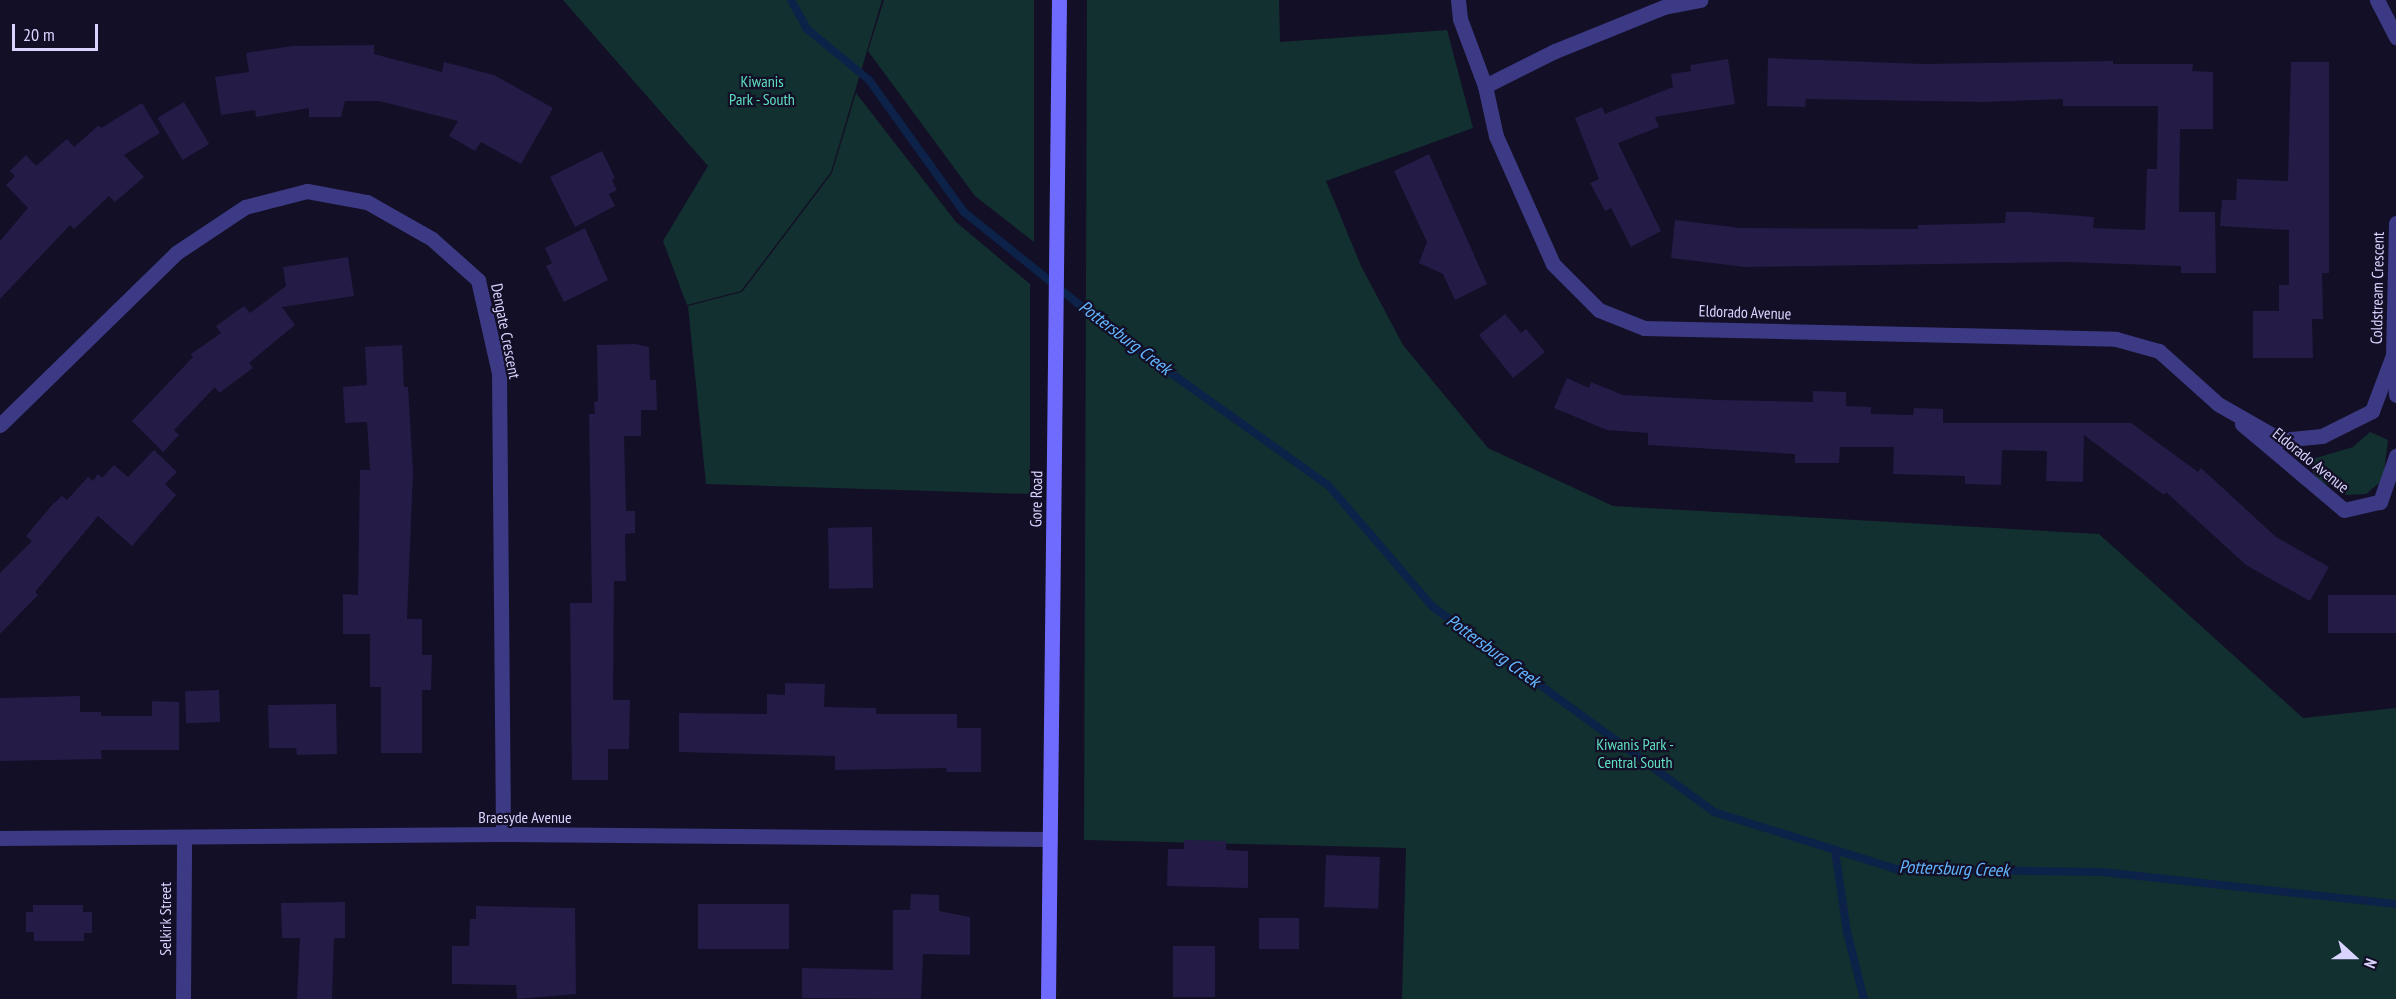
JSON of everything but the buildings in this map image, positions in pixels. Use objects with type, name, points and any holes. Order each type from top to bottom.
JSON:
[{"type":"main road","name":"Gore Road","points":[[1048,999],[1059,0]]},
{"type":"street","name":"Eldorado Avenue","points":[[1458,0],[1460,19],[1485,86],[1496,135],[1553,264],[1599,310],[1644,328],[2116,339],[2159,351],[2302,478],[2344,510],[2380,502],[2396,456]]},
{"type":"street","points":[[1485,86],[1555,51],[1664,7],[1700,0]]},
{"type":"street","points":[[2377,0],[2396,37]]},
{"type":"street","name":"Dengate Crescent","points":[[0,425],[176,253],[245,207],[307,191],[367,202],[432,239],[478,280],[499,374],[503,834]]},
{"type":"street","name":"Coldstream Crescent","points":[[2393,355],[2396,223]]},
{"type":"street","name":"Eldorado Avenue","points":[[2218,404],[2280,440],[2322,436],[2372,411],[2393,355]]},
{"type":"street","points":[[2393,355],[2396,395]]},
{"type":"street","name":"Braesyde Avenue","points":[[0,838],[503,834],[1050,839]]},
{"type":"street","name":"Selkirk Street","points":[[183,999],[184,838]]},
{"type":"green space","name":"Kiwanis Park - South","points":[[563,0],[882,0],[831,172],[741,291],[687,305],[663,241],[708,166]]},
{"type":"green space","points":[[884,0],[1034,0],[1034,242],[975,196],[868,51]]},
{"type":"green space","name":"Kiwanis Park - Central South","points":[[1087,0],[1279,0],[1280,42],[1447,30],[1473,128],[1326,181],[1361,266],[1403,345],[1488,448],[1613,506],[2099,534],[2303,718],[2396,708],[2396,999],[1402,999],[1406,848],[1084,840]]},
{"type":"green space","points":[[856,93],[956,222],[1030,284],[1030,494],[706,484],[688,306],[742,292],[832,173]]},
{"type":"green space","points":[[2370,432],[2388,440],[2383,480],[2366,494],[2347,495],[2319,480],[2311,470],[2309,460],[2353,447]]},
{"type":"waterway","name":"Pottersburg Creek","points":[[791,0],[807,29],[869,80],[964,212],[1116,334],[1328,485],[1433,607],[1714,812],[1896,869],[2102,872],[2396,904]]},
{"type":"waterway","points":[[1835,850],[1847,932],[1864,999]]}]
